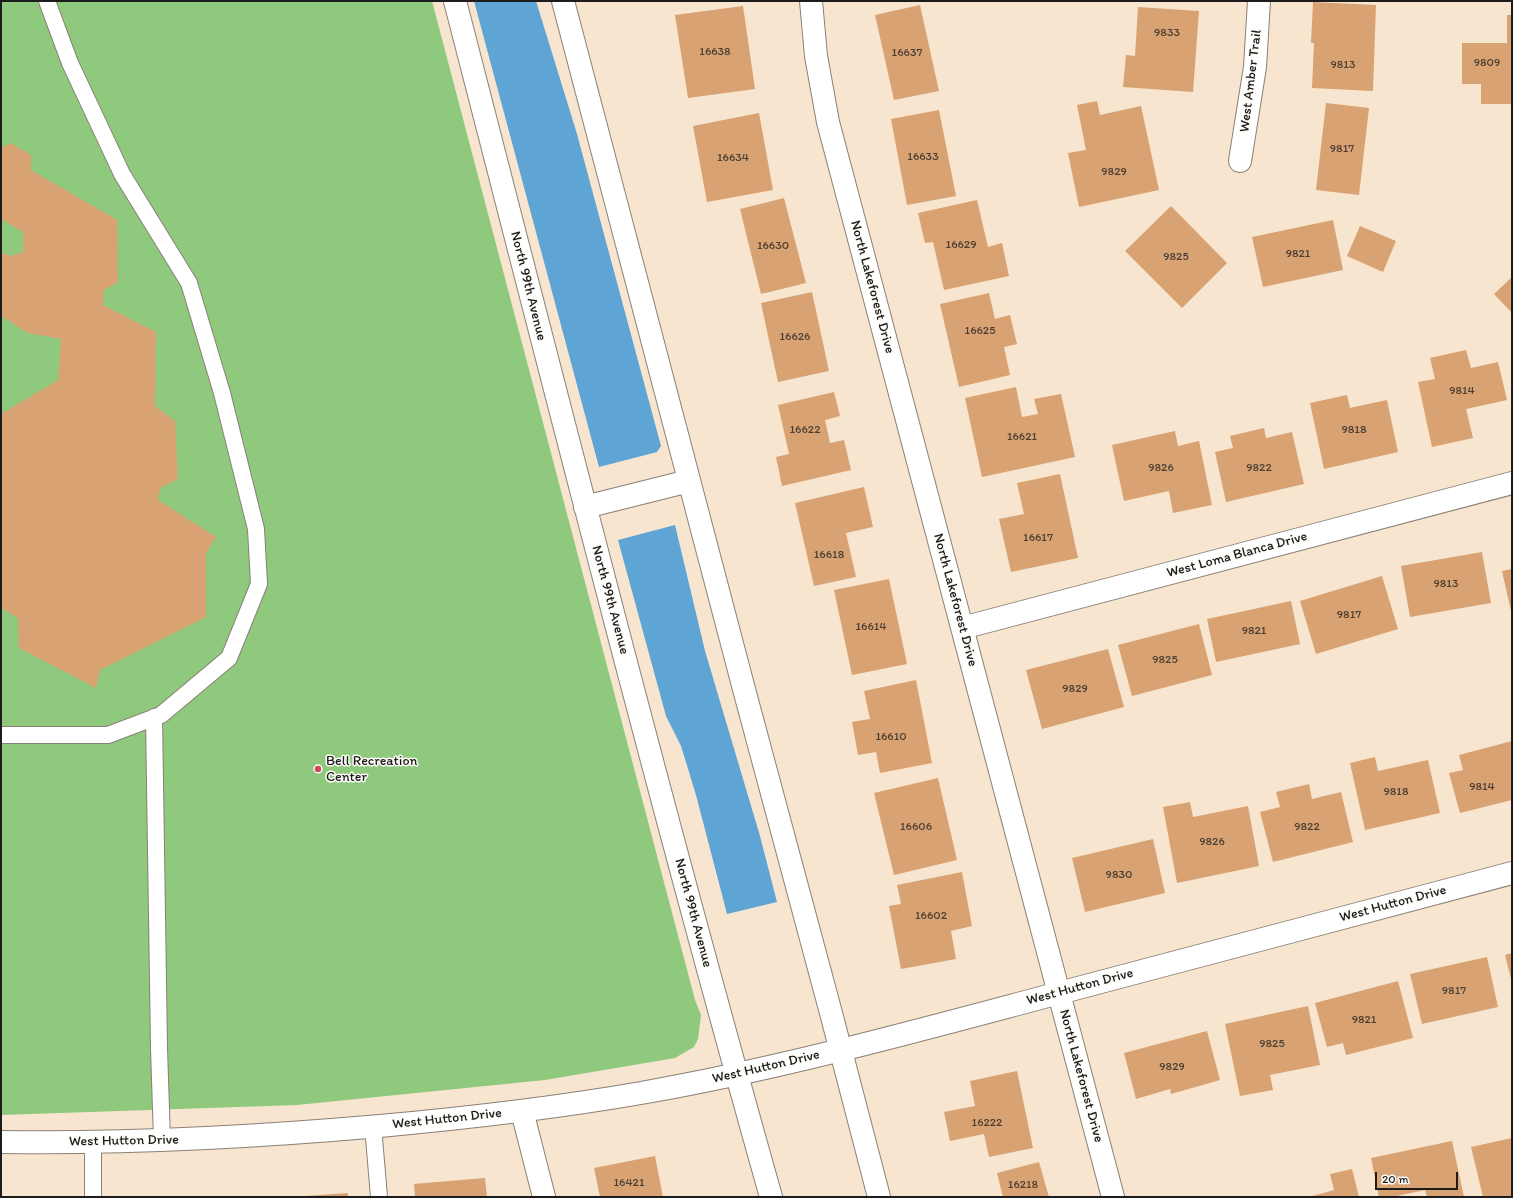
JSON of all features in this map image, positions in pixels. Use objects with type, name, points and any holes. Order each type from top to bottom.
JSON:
[{"type":"street","name":"North 99th Avenue","points":[[455,1],[585,507],[771,1197]]},
{"type":"street","points":[[563,1],[688,481],[879,1197]]},
{"type":"street","name":"North Lakeforest Drive","points":[[811,1],[816,56],[828,122],[1114,1197]]},
{"type":"street","name":"West Amber Trail","points":[[1240,161],[1255,67],[1258,1]]},
{"type":"street","points":[[585,507],[688,481]]},
{"type":"street","name":"West Loma Blanca Drive","points":[[962,628],[1512,483]]},
{"type":"street","name":"West Hutton Drive","points":[[1,1142],[162,1140],[302,1133],[522,1111],[641,1093],[737,1075],[841,1050],[1512,873]]},
{"type":"street","points":[[522,1111],[544,1197]]},
{"type":"lane","points":[[1,735],[108,735],[161,715],[229,658],[259,584],[256,529],[222,393],[189,283],[122,174],[70,63],[47,1]]},
{"type":"lane","points":[[154,717],[159,1048],[162,1140]]},
{"type":"lane","points":[[373,1126],[379,1197]]},
{"type":"lane","points":[[93,1142],[93,1197]]},
{"type":"green space","name":"Bell Recreation Center","points":[[1,1],[432,1],[695,1000],[701,1015],[698,1039],[694,1047],[675,1058],[545,1080],[297,1105],[1,1115]]},
{"type":"water","points":[[474,1],[536,1],[577,134],[661,446],[657,452],[599,467]]},
{"type":"water","points":[[675,525],[705,651],[760,836],[777,902],[727,914],[696,795],[681,746],[666,716],[618,540]]},
{"type":"building","points":[[1313,2],[1376,5],[1373,91],[1312,88],[1314,43],[1311,43]]},
{"type":"building","points":[[920,5],[939,91],[894,100],[875,15]]},
{"type":"building","points":[[743,6],[755,89],[688,98],[675,15]]},
{"type":"building","points":[[1138,7],[1199,11],[1193,92],[1123,87],[1126,55],[1135,56]]},
{"type":"building","points":[[1507,15],[1512,15],[1512,104],[1481,104],[1481,84],[1462,84],[1462,43],[1507,43]]},
{"type":"building","points":[[1097,101],[1100,115],[1141,106],[1159,190],[1079,207],[1068,153],[1086,150],[1077,105]]},
{"type":"building","points":[[1326,103],[1369,108],[1359,195],[1316,190]]},
{"type":"building","points":[[939,110],[956,196],[907,205],[891,119]]},
{"type":"building","points":[[759,113],[773,190],[707,202],[693,126]]},
{"type":"building","points":[[11,143],[31,155],[31,170],[117,220],[118,282],[104,290],[103,305],[156,332],[155,406],[175,421],[178,479],[160,488],[158,500],[216,537],[206,553],[206,617],[100,670],[96,688],[19,648],[18,618],[1,608],[1,414],[58,380],[61,339],[28,333],[1,316],[1,252],[10,256],[23,252],[23,232],[1,219],[1,148]]},
{"type":"building","points":[[784,198],[806,283],[761,294],[740,209]]},
{"type":"building","points":[[977,200],[988,247],[1002,243],[1009,276],[944,290],[933,242],[925,243],[918,213]]},
{"type":"building","points":[[1171,206],[1227,263],[1182,308],[1125,251]]},
{"type":"building","points":[[1333,220],[1343,270],[1263,287],[1252,237]]},
{"type":"building","points":[[1360,226],[1396,241],[1383,272],[1347,256]]},
{"type":"building","points":[[1512,277],[1512,313],[1494,294]]},
{"type":"building","points":[[812,292],[829,371],[778,382],[761,303]]},
{"type":"building","points":[[989,293],[995,319],[1010,315],[1017,344],[1004,347],[1010,375],[959,387],[940,304]]},
{"type":"building","points":[[1466,350],[1471,368],[1498,362],[1507,400],[1466,409],[1473,438],[1432,447],[1418,382],[1435,379],[1430,358]]},
{"type":"building","points":[[1016,387],[1022,417],[1038,414],[1034,399],[1061,394],[1075,457],[982,477],[965,398]]},
{"type":"building","points":[[834,392],[840,416],[825,420],[830,443],[844,440],[851,470],[782,486],[776,457],[789,454],[778,405]]},
{"type":"building","points":[[1347,395],[1350,408],[1387,400],[1398,452],[1324,469],[1310,403]]},
{"type":"building","points":[[1264,428],[1266,438],[1292,432],[1304,484],[1226,502],[1215,452],[1233,448],[1230,436]]},
{"type":"building","points":[[1175,431],[1178,446],[1199,441],[1212,505],[1173,513],[1169,491],[1124,501],[1112,445]]},
{"type":"building","points":[[1060,474],[1078,558],[1011,572],[999,519],[1024,514],[1017,483]]},
{"type":"building","points":[[864,487],[873,527],[846,533],[856,577],[814,586],[795,503]]},
{"type":"building","points":[[1482,552],[1491,603],[1410,617],[1401,566]]},
{"type":"building","points":[[1512,569],[1512,611],[1511,611],[1502,571]]},
{"type":"building","points":[[1382,576],[1398,629],[1316,654],[1300,601]]},
{"type":"building","points":[[889,579],[907,664],[852,675],[834,590]]},
{"type":"building","points":[[1291,601],[1300,644],[1216,662],[1207,619]]},
{"type":"building","points":[[1199,624],[1212,675],[1132,696],[1118,645]]},
{"type":"building","points":[[1108,649],[1124,707],[1042,729],[1026,670]]},
{"type":"building","points":[[916,680],[932,763],[880,773],[876,752],[858,755],[852,722],[870,719],[864,691]]},
{"type":"building","points":[[1512,741],[1512,800],[1460,813],[1449,773],[1463,770],[1459,755]]},
{"type":"building","points":[[1375,757],[1378,771],[1428,760],[1440,813],[1365,830],[1350,763]]},
{"type":"building","points":[[938,778],[957,860],[894,875],[874,793]]},
{"type":"building","points":[[1309,784],[1312,799],[1341,792],[1353,842],[1273,862],[1260,812],[1280,807],[1276,792]]},
{"type":"building","points":[[1190,802],[1193,817],[1248,806],[1259,866],[1177,883],[1163,807]]},
{"type":"building","points":[[1153,839],[1165,893],[1085,912],[1072,858]]},
{"type":"building","points":[[962,872],[972,926],[951,931],[956,959],[901,969],[889,906],[901,904],[897,885]]},
{"type":"building","points":[[1512,953],[1512,979],[1511,979],[1505,955]]},
{"type":"building","points":[[1487,957],[1498,1007],[1422,1024],[1410,974]]},
{"type":"building","points":[[1398,981],[1413,1038],[1346,1055],[1343,1043],[1327,1047],[1315,1003]]},
{"type":"building","points":[[1308,1006],[1320,1065],[1270,1075],[1273,1090],[1240,1096],[1225,1024]]},
{"type":"building","points":[[1207,1031],[1220,1080],[1171,1094],[1170,1089],[1136,1099],[1124,1053]]},
{"type":"building","points":[[1017,1071],[1033,1148],[989,1157],[984,1134],[950,1141],[944,1112],[975,1106],[970,1081]]},
{"type":"building","points":[[1512,1138],[1512,1197],[1483,1197],[1471,1147]]},
{"type":"building","points":[[1452,1141],[1464,1197],[1427,1197],[1425,1190],[1392,1197],[1379,1197],[1371,1158]]},
{"type":"building","points":[[655,1156],[663,1197],[600,1197],[594,1168]]},
{"type":"building","points":[[1039,1162],[1049,1197],[1003,1197],[997,1173]]},
{"type":"building","points":[[1352,1169],[1359,1197],[1309,1197],[1334,1190],[1330,1174]]},
{"type":"building","points":[[485,1178],[487,1197],[415,1197],[414,1184]]},
{"type":"building","points":[[348,1193],[348,1197],[306,1197],[306,1196]]},
{"type":"place","name":"Bell Recreation Center","points":[[318,769]]}]
